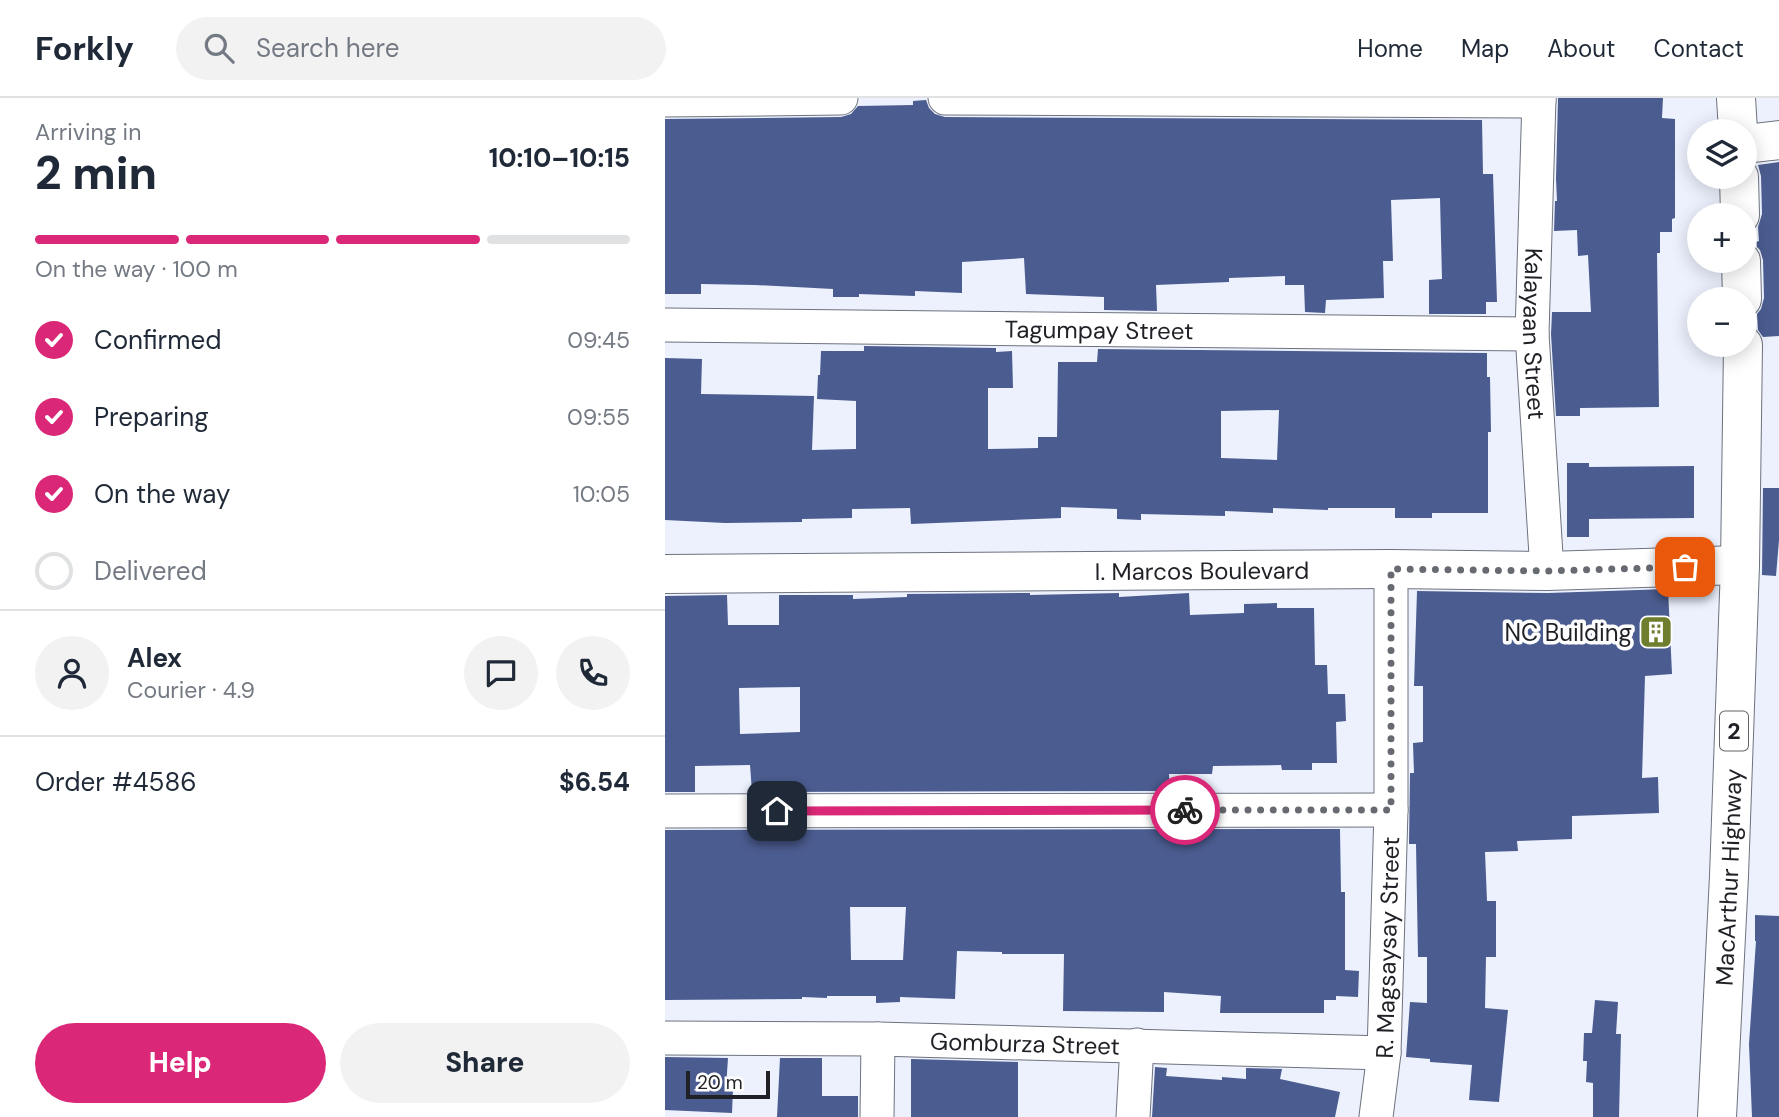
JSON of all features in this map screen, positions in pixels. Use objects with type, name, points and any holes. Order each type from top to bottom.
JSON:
[{"type":"main road","points":[[1737,98],[1738,119]]},
{"type":"main road","points":[[1757,143],[1779,140]]},
{"type":"main road","name":"MacArthur Highway","points":[[1717,1117],[1729,889],[1740,565],[1743,357]]},
{"type":"main road","name":"I. Marcos Boulevard","points":[[665,574],[1391,569],[1547,571],[1740,565]]},
{"type":"street","points":[[665,100],[841,98]]},
{"type":"street","points":[[945,98],[1539,99]]},
{"type":"street","name":"Kalayaan Street","points":[[1539,99],[1532,334],[1547,571]]},
{"type":"street","name":"Tagumpay Street","points":[[665,325],[1532,334]]},
{"type":"street","name":"R. Magsaysay Street","points":[[1376,1117],[1384,1053],[1391,810],[1391,569]]},
{"type":"street","points":[[665,811],[1391,810]]},
{"type":"street","name":"Gomburza Street","points":[[665,1038],[878,1039],[1384,1053]]},
{"type":"street","points":[[877,1117],[878,1039]]},
{"type":"street","points":[[1133,1117],[1137,1045]]},
{"type":"building","points":[[1558,98],[1663,98],[1662,118],[1675,119],[1675,218],[1672,219],[1672,232],[1660,232],[1660,253],[1657,253],[1659,407],[1580,408],[1580,416],[1556,416],[1552,312],[1591,312],[1588,255],[1578,256],[1577,230],[1554,231]]},
{"type":"building","points":[[926,100],[935,114],[945,117],[1482,120],[1483,174],[1493,174],[1497,302],[1486,302],[1486,314],[1429,314],[1429,280],[1442,279],[1440,198],[1391,200],[1393,261],[1383,261],[1384,298],[1326,300],[1325,313],[1305,312],[1304,285],[1285,285],[1285,276],[1156,285],[1157,311],[1104,310],[1104,297],[1026,294],[1024,258],[962,262],[962,293],[915,291],[915,296],[859,294],[859,297],[833,297],[833,289],[701,284],[701,294],[665,294],[665,119],[841,117],[851,114],[858,106],[913,105],[913,101]]},
{"type":"building","points":[[1779,162],[1779,336],[1763,337],[1758,330],[1757,314],[1764,298],[1763,260],[1757,247],[1762,214],[1758,165]]},
{"type":"building","points":[[864,346],[996,348],[996,352],[1012,351],[1013,388],[988,388],[988,449],[1038,448],[1038,437],[1057,437],[1058,362],[1097,362],[1098,349],[1487,353],[1491,432],[1488,432],[1488,513],[1432,513],[1432,518],[1395,518],[1395,508],[1273,508],[1273,513],[1225,511],[1225,516],[1141,514],[1141,520],[1117,519],[1117,509],[1061,507],[1061,518],[911,524],[910,508],[852,509],[852,518],[802,519],[802,522],[725,523],[665,520],[665,358],[702,359],[701,394],[814,396],[812,450],[856,449],[856,401],[817,399],[818,375],[821,351],[864,351]],"holes":[[[1279,410],[1277,460],[1221,458],[1221,411]]]},
{"type":"building","points":[[1567,463],[1589,463],[1589,467],[1694,466],[1694,518],[1589,519],[1589,537],[1567,537]]},
{"type":"building","points":[[1763,488],[1779,488],[1776,576],[1762,575]]},
{"type":"building","points":[[1668,589],[1672,674],[1645,676],[1642,778],[1658,777],[1659,813],[1572,816],[1572,839],[1517,841],[1518,851],[1485,852],[1487,901],[1496,901],[1496,957],[1486,957],[1485,1008],[1508,1010],[1499,1102],[1469,1100],[1472,1065],[1406,1057],[1410,1002],[1427,1003],[1427,957],[1418,957],[1416,844],[1409,844],[1410,773],[1414,773],[1413,743],[1423,742],[1423,686],[1414,686],[1417,591],[1548,593]]},
{"type":"building","points":[[1119,593],[1119,597],[1189,593],[1190,615],[1244,613],[1244,604],[1277,603],[1277,608],[1314,608],[1315,665],[1327,665],[1328,694],[1345,694],[1346,721],[1336,722],[1337,763],[1312,763],[1312,770],[1282,770],[1281,765],[1213,766],[1212,774],[1169,774],[1170,791],[752,792],[750,765],[695,766],[695,792],[665,792],[665,596],[727,595],[728,625],[779,625],[779,595],[853,595],[853,599],[907,597],[907,594]],"holes":[[[800,687],[800,732],[740,734],[739,688]]]},
{"type":"building","points":[[1340,829],[1341,892],[1345,892],[1345,970],[1359,971],[1358,997],[1336,996],[1336,1000],[1324,1000],[1324,1013],[1220,1013],[1221,996],[1164,992],[1164,1012],[1063,1011],[1064,954],[957,951],[955,999],[900,997],[900,1002],[876,1003],[876,996],[665,1000],[665,830]],"holes":[[[850,907],[906,907],[903,960],[851,960]]]},
{"type":"building","points":[[1755,915],[1779,916],[1779,1117],[1752,1117],[1749,1044],[1756,941]]},
{"type":"building","points":[[1595,1000],[1618,1002],[1616,1034],[1621,1034],[1619,1117],[1593,1117],[1593,1083],[1586,1082],[1587,1061],[1583,1061],[1584,1033],[1592,1033]]},
{"type":"building","points":[[665,1057],[728,1058],[726,1088],[733,1089],[732,1113],[665,1110]]},
{"type":"building","points":[[780,1058],[822,1058],[822,1096],[858,1096],[858,1117],[777,1117]]},
{"type":"building","points":[[911,1059],[1018,1062],[1018,1117],[911,1117]]},
{"type":"building","points":[[1155,1067],[1167,1068],[1166,1076],[1222,1080],[1222,1077],[1246,1079],[1246,1068],[1282,1069],[1280,1079],[1340,1092],[1335,1117],[1152,1117]]},
{"type":"way so far","points":[[1185,810],[1391,810],[1391,569],[1547,571],[1685,567]]},
{"type":"place","name":"NC Building","points":[[1656,632]]},
{"type":"route","points":[[777,811],[1185,810]]}]
